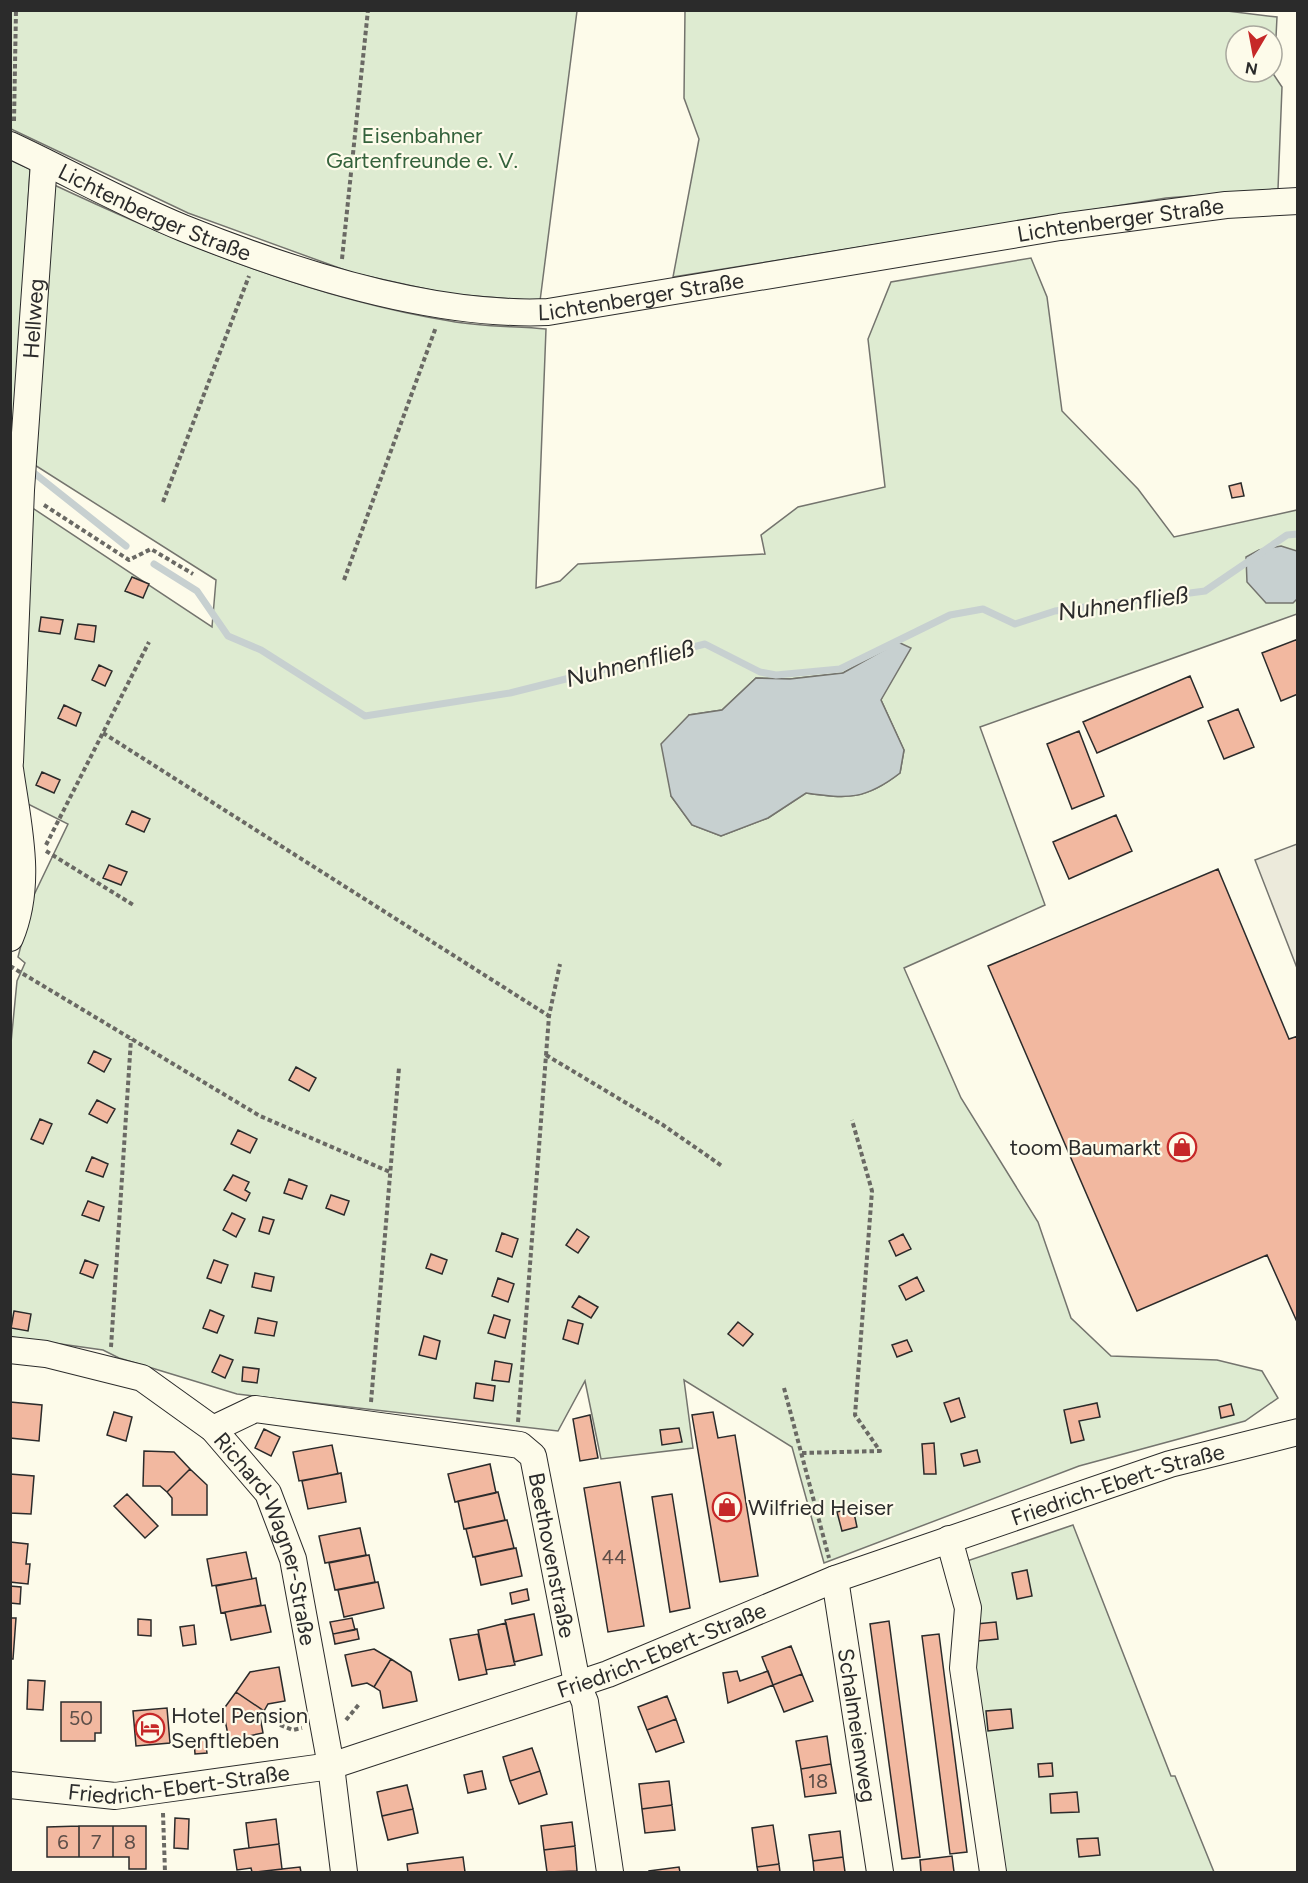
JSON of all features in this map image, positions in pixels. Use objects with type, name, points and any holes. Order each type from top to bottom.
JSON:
[{"type":"street","name":"Lichtenberger Straße","points":[[12,145],[182,228],[339,283],[444,305],[505,314],[548,312],[1060,227],[1226,205],[1298,201]]},
{"type":"street","name":"Hellweg","points":[[10,762],[16,491],[44,162]]},
{"type":"street","points":[[10,769],[25,873],[18,920],[10,938]]},
{"type":"street","name":"Richard-Wagner-Straße","points":[[10,1350],[46,1354],[142,1378],[213,1429],[268,1493],[293,1559],[331,1766],[344,1872]]},
{"type":"street","name":"Beethovenstraße","points":[[213,1429],[255,1409],[516,1444],[533,1456],[578,1683],[585,1702],[610,1872]]},
{"type":"street","name":"Friedrich-Ebert-Straße","points":[[10,1785],[115,1796],[331,1766],[608,1674],[835,1579],[949,1539],[1170,1464],[1298,1432]]},
{"type":"street","points":[[949,1539],[968,1608],[963,1668],[993,1872]]},
{"type":"street","name":"Schalmeienweg","points":[[835,1579],[880,1872]]},
{"type":"path","points":[[12,145],[16,10]]},
{"type":"path","points":[[339,283],[368,10]]},
{"type":"path","points":[[163,502],[257,254]]},
{"type":"path","points":[[344,580],[444,305]]},
{"type":"path","points":[[16,491],[129,560],[151,549],[193,574]]},
{"type":"path","points":[[25,873],[43,849],[148,642]]},
{"type":"path","points":[[103,733],[549,1017]]},
{"type":"path","points":[[43,849],[135,906]]},
{"type":"path","points":[[516,1444],[549,1017],[560,964]]},
{"type":"path","points":[[10,966],[260,1116],[390,1172]]},
{"type":"path","points":[[109,1370],[131,1039]]},
{"type":"path","points":[[546,1055],[663,1125],[722,1166]]},
{"type":"path","points":[[370,1424],[399,1068]]},
{"type":"path","points":[[802,1454],[880,1451],[855,1414],[872,1191],[852,1120]]},
{"type":"path","points":[[784,1388],[835,1579]]},
{"type":"path","points":[[280,1725],[293,1730],[308,1727]]},
{"type":"path","points":[[163,1789],[165,1872]]},
{"type":"green space","points":[[1219,10],[1277,17],[1277,24],[1224,24],[1224,84],[1280,84],[1282,87],[1278,189],[1166,198],[673,277],[699,139],[684,98],[685,11]]},
{"type":"green space","name":"Eisenbahner Gartenfreunde e. V.","points":[[11,11],[577,11],[540,301],[449,294],[353,273],[188,213],[11,129]]},
{"type":"green space","points":[[10,160],[30,169],[14,454],[11,455]]},
{"type":"green space","points":[[50,183],[196,247],[296,283],[346,298],[462,323],[546,329],[536,588],[560,581],[578,564],[765,554],[761,535],[798,507],[885,487],[868,339],[891,282],[1031,258],[1047,297],[1062,411],[1138,489],[1174,537],[1297,510],[1297,614],[980,727],[1045,905],[904,968],[961,1098],[1038,1222],[1071,1318],[1111,1356],[1217,1360],[1262,1371],[1278,1398],[1245,1421],[1079,1466],[824,1563],[792,1447],[684,1380],[693,1448],[601,1459],[585,1381],[558,1431],[237,1394],[119,1358],[103,1350],[11,1337],[10,1053],[17,981],[25,963],[18,957],[34,895],[68,824],[22,801],[17,687],[31,507],[212,627],[216,580],[30,462]],"holes":[[[898,642],[881,700],[904,750],[900,773],[877,788],[866,793],[845,796],[806,793],[768,818],[721,836],[692,825],[671,796],[689,715],[722,710],[756,678],[790,679],[843,673]]]},
{"type":"green space","points":[[1073,1525],[1171,1776],[1175,1776],[1214,1872],[1001,1872],[971,1665],[967,1561]]},
{"type":"shaded area","points":[[1281,546],[1297,551],[1297,599],[1293,603],[1266,603],[1247,582],[1246,557],[1259,550]]},
{"type":"shaded area","points":[[898,642],[911,648],[881,700],[904,750],[900,773],[866,793],[833,796],[806,793],[768,818],[721,836],[692,825],[671,796],[661,744],[689,715],[722,710],[756,678],[790,679],[843,673]]},
{"type":"shaded area","points":[[1297,844],[1297,968],[1255,860]]},
{"type":"building","points":[[1241,483],[1244,496],[1232,498],[1229,486]]},
{"type":"building","points":[[132,577],[149,584],[143,598],[125,591]]},
{"type":"building","points":[[41,617],[63,620],[60,634],[39,631]]},
{"type":"building","points":[[78,624],[96,626],[94,642],[75,639]]},
{"type":"building","points":[[1298,639],[1298,694],[1281,701],[1262,653]]},
{"type":"building","points":[[99,665],[112,671],[105,686],[92,680]]},
{"type":"building","points":[[1190,676],[1203,707],[1097,753],[1083,722]]},
{"type":"building","points":[[64,705],[81,713],[76,726],[58,718]]},
{"type":"building","points":[[1238,709],[1254,747],[1224,759],[1208,721]]},
{"type":"building","points":[[1079,731],[1104,796],[1072,809],[1047,744]]},
{"type":"building","points":[[42,772],[60,780],[54,793],[36,785]]},
{"type":"building","points":[[132,811],[150,819],[144,832],[126,824]]},
{"type":"building","points":[[1116,815],[1132,851],[1069,879],[1053,842]]},
{"type":"building","points":[[109,865],[127,872],[121,885],[103,878]]},
{"type":"building","name":"toom Baumarkt","points":[[1218,869],[1289,1039],[1298,1036],[1298,1324],[1267,1255],[1137,1311],[988,966]]},
{"type":"building","points":[[94,1051],[111,1059],[104,1072],[88,1063]]},
{"type":"building","points":[[296,1067],[316,1078],[309,1091],[289,1080]]},
{"type":"building","points":[[97,1100],[115,1109],[107,1123],[89,1114]]},
{"type":"building","points":[[40,1119],[52,1124],[43,1144],[31,1139]]},
{"type":"building","points":[[238,1130],[257,1139],[250,1153],[231,1144]]},
{"type":"building","points":[[92,1157],[108,1164],[103,1177],[86,1171]]},
{"type":"building","points":[[233,1175],[249,1182],[245,1190],[250,1193],[246,1201],[224,1190]]},
{"type":"building","points":[[289,1179],[307,1186],[302,1199],[284,1193]]},
{"type":"building","points":[[331,1195],[349,1201],[344,1215],[326,1208]]},
{"type":"building","points":[[88,1201],[104,1207],[99,1221],[82,1215]]},
{"type":"building","points":[[232,1213],[245,1219],[236,1237],[223,1230]]},
{"type":"building","points":[[263,1217],[274,1220],[269,1234],[259,1231]]},
{"type":"building","points":[[577,1229],[589,1237],[578,1253],[566,1245]]},
{"type":"building","points":[[502,1233],[518,1239],[512,1257],[496,1251]]},
{"type":"building","points":[[903,1234],[911,1249],[896,1256],[889,1241]]},
{"type":"building","points":[[431,1254],[447,1260],[442,1274],[426,1268]]},
{"type":"building","points":[[85,1260],[98,1265],[93,1278],[80,1273]]},
{"type":"building","points":[[214,1260],[228,1265],[221,1283],[207,1278]]},
{"type":"building","points":[[255,1273],[274,1277],[271,1291],[252,1287]]},
{"type":"building","points":[[917,1277],[924,1291],[906,1300],[899,1286]]},
{"type":"building","points":[[498,1278],[514,1284],[508,1302],[492,1296]]},
{"type":"building","points":[[579,1296],[598,1307],[591,1318],[572,1307]]},
{"type":"building","points":[[210,1310],[224,1316],[217,1333],[203,1328]]},
{"type":"building","points":[[14,1311],[31,1314],[28,1331],[11,1328]]},
{"type":"building","points":[[494,1315],[510,1320],[505,1338],[488,1333]]},
{"type":"building","points":[[258,1318],[277,1322],[274,1336],[255,1333]]},
{"type":"building","points":[[568,1320],[583,1324],[578,1344],[563,1339]]},
{"type":"building","points":[[738,1322],[753,1334],[743,1346],[728,1334]]},
{"type":"building","points":[[424,1336],[440,1341],[436,1359],[419,1355]]},
{"type":"building","points":[[907,1340],[912,1351],[897,1357],[892,1345]]},
{"type":"building","points":[[220,1355],[233,1360],[225,1378],[212,1372]]},
{"type":"building","points":[[495,1361],[512,1364],[509,1382],[492,1380]]},
{"type":"building","points":[[243,1367],[259,1369],[257,1383],[242,1381]]},
{"type":"building","points":[[476,1383],[495,1386],[493,1401],[474,1398]]},
{"type":"building","points":[[959,1398],[965,1417],[951,1422],[944,1403]]},
{"type":"building","points":[[10,1402],[42,1405],[39,1441],[10,1438]]},
{"type":"building","points":[[1097,1403],[1100,1417],[1079,1421],[1084,1440],[1071,1443],[1064,1410]]},
{"type":"building","points":[[1231,1404],[1234,1415],[1221,1418],[1219,1407]]},
{"type":"building","points":[[114,1412],[132,1417],[126,1441],[107,1435]]},
{"type":"building","name":"Wilfried Heiser","points":[[713,1412],[718,1438],[735,1435],[758,1576],[720,1582],[692,1415]]},
{"type":"building","points":[[590,1415],[598,1458],[580,1461],[573,1419]]},
{"type":"building","points":[[679,1428],[682,1442],[662,1445],[660,1430]]},
{"type":"building","points":[[264,1429],[280,1437],[271,1456],[255,1448]]},
{"type":"building","points":[[934,1443],[936,1474],[924,1474],[922,1444]]},
{"type":"building","points":[[332,1445],[338,1474],[299,1481],[293,1452]]},
{"type":"building","points":[[977,1450],[980,1462],[964,1466],[961,1454]]},
{"type":"building","points":[[144,1451],[174,1452],[190,1469],[167,1492],[160,1486],[143,1486]]},
{"type":"building","points":[[490,1464],[496,1493],[455,1502],[448,1474]]},
{"type":"building","points":[[190,1469],[207,1485],[207,1515],[172,1515],[172,1498],[167,1492]]},
{"type":"building","points":[[341,1473],[346,1502],[308,1509],[302,1481]]},
{"type":"building","points":[[10,1474],[34,1476],[31,1514],[10,1513]]},
{"type":"building","points":[[620,1482],[644,1626],[608,1632],[584,1488]]},
{"type":"building","points":[[498,1492],[505,1520],[464,1529],[458,1501]]},
{"type":"building","points":[[127,1494],[158,1526],[145,1538],[114,1506]]},
{"type":"building","points":[[672,1494],[690,1608],[670,1612],[652,1497]]},
{"type":"building","points":[[853,1508],[857,1527],[842,1531],[837,1512]]},
{"type":"building","points":[[507,1520],[514,1548],[473,1557],[466,1529]]},
{"type":"building","points":[[360,1528],[366,1555],[325,1563],[319,1536]]},
{"type":"building","points":[[10,1542],[28,1544],[26,1564],[30,1564],[28,1584],[10,1582]]},
{"type":"building","points":[[516,1548],[522,1576],[481,1585],[475,1557]]},
{"type":"building","points":[[246,1552],[252,1579],[212,1586],[207,1559]]},
{"type":"building","points":[[369,1555],[375,1582],[335,1590],[329,1563]]},
{"type":"building","points":[[1027,1570],[1032,1596],[1017,1599],[1012,1573]]},
{"type":"building","points":[[256,1578],[261,1605],[221,1613],[216,1586]]},
{"type":"building","points":[[378,1582],[384,1608],[344,1617],[338,1590]]},
{"type":"building","points":[[10,1586],[21,1587],[20,1604],[10,1603]]},
{"type":"building","points":[[527,1589],[529,1600],[512,1604],[510,1593]]},
{"type":"building","points":[[265,1605],[271,1632],[231,1640],[225,1612]]},
{"type":"building","points":[[534,1614],[542,1655],[514,1662],[505,1620]]},
{"type":"building","points":[[10,1618],[16,1618],[13,1659],[10,1659]]},
{"type":"building","points":[[352,1618],[355,1630],[333,1634],[330,1622]]},
{"type":"building","points":[[138,1619],[151,1620],[151,1636],[138,1635]]},
{"type":"building","points":[[889,1621],[920,1857],[902,1859],[870,1624]]},
{"type":"building","points":[[996,1622],[998,1639],[978,1641],[976,1624]]},
{"type":"building","points":[[506,1623],[515,1665],[486,1670],[478,1630]]},
{"type":"building","points":[[194,1625],[196,1644],[183,1646],[180,1627]]},
{"type":"building","points":[[357,1629],[359,1639],[335,1644],[333,1634]]},
{"type":"building","points":[[478,1634],[487,1674],[459,1680],[450,1639]]},
{"type":"building","points":[[939,1634],[967,1852],[950,1854],[922,1636]]},
{"type":"building","points":[[791,1646],[802,1674],[773,1685],[762,1657]]},
{"type":"building","points":[[374,1649],[391,1659],[374,1687],[367,1683],[352,1686],[345,1655]]},
{"type":"building","points":[[391,1659],[411,1672],[417,1701],[383,1708],[380,1691],[374,1687]]},
{"type":"building","points":[[279,1667],[285,1701],[268,1704],[264,1711],[236,1692],[250,1672]]},
{"type":"building","points":[[737,1671],[740,1681],[768,1671],[773,1685],[728,1703],[723,1673]]},
{"type":"building","points":[[802,1674],[813,1701],[784,1712],[773,1685]]},
{"type":"building","points":[[28,1680],[45,1681],[43,1710],[27,1709]]},
{"type":"building","points":[[236,1692],[264,1711],[260,1717],[263,1733],[229,1740],[223,1710]]},
{"type":"building","points":[[667,1696],[676,1719],[647,1730],[638,1707]]},
{"type":"building","points":[[61,1702],[101,1702],[101,1733],[95,1733],[95,1741],[61,1741]]},
{"type":"building","points":[[167,1708],[170,1743],[136,1746],[133,1711]]},
{"type":"building","points":[[1011,1709],[1013,1728],[988,1731],[986,1711]]},
{"type":"building","points":[[676,1719],[684,1742],[656,1752],[647,1730]]},
{"type":"building","points":[[827,1736],[831,1764],[801,1769],[796,1741]]},
{"type":"building","points":[[205,1739],[207,1753],[195,1754],[194,1740]]},
{"type":"building","points":[[532,1748],[540,1771],[510,1781],[503,1757]]},
{"type":"building","points":[[1052,1763],[1053,1776],[1039,1777],[1038,1764]]},
{"type":"building","points":[[831,1764],[836,1793],[805,1797],[801,1769]]},
{"type":"building","points":[[482,1771],[486,1789],[468,1793],[464,1775]]},
{"type":"building","points":[[540,1771],[547,1794],[519,1804],[510,1781]]},
{"type":"building","points":[[669,1781],[672,1805],[642,1809],[639,1784]]},
{"type":"building","points":[[407,1785],[413,1809],[382,1816],[377,1792]]},
{"type":"building","points":[[1077,1792],[1079,1812],[1051,1813],[1050,1794]]},
{"type":"building","points":[[672,1805],[675,1830],[645,1833],[642,1809]]},
{"type":"building","points":[[413,1809],[418,1833],[388,1840],[382,1816]]},
{"type":"building","points":[[175,1818],[189,1819],[188,1849],[174,1848]]},
{"type":"building","points":[[276,1819],[279,1844],[249,1848],[246,1823]]},
{"type":"building","points":[[572,1822],[575,1846],[544,1850],[541,1826]]},
{"type":"building","points":[[773,1825],[779,1864],[757,1867],[752,1828]]},
{"type":"building","points":[[79,1826],[113,1826],[113,1857],[79,1857]]},
{"type":"building","points":[[79,1826],[79,1857],[47,1857],[47,1827]]},
{"type":"building","points":[[113,1826],[146,1826],[146,1869],[129,1869],[129,1857],[113,1857]]},
{"type":"building","points":[[840,1831],[843,1857],[813,1861],[809,1835]]},
{"type":"building","points":[[1098,1838],[1100,1855],[1079,1857],[1077,1839]]},
{"type":"building","points":[[279,1844],[282,1869],[256,1872],[252,1872],[251,1868],[237,1870],[234,1850]]},
{"type":"building","points":[[575,1846],[577,1871],[547,1872],[544,1850]]},
{"type":"building","points":[[952,1856],[954,1872],[921,1872],[920,1860]]},
{"type":"building","points":[[463,1857],[465,1872],[408,1872],[407,1864]]},
{"type":"building","points":[[843,1857],[845,1872],[814,1872],[813,1861]]},
{"type":"building","points":[[779,1864],[780,1872],[758,1872],[757,1867]]},
{"type":"building","points":[[300,1867],[301,1872],[256,1872],[282,1869]]},
{"type":"building","points":[[679,1867],[680,1872],[649,1872],[649,1871]]},
{"type":"waterway","name":"Nuhnenfließ","points":[[29,469],[126,546]]},
{"type":"waterway","name":"Nuhnenfließ","points":[[154,564],[197,591],[228,636],[261,650],[365,716],[510,693],[705,644],[760,672],[776,675],[840,669],[950,615],[983,609],[1015,624],[1055,611],[1205,591],[1287,535],[1298,534]]},
{"type":"place","name":"toom Baumarkt","points":[[1182,1147]]},
{"type":"place","name":"Wilfried Heiser","points":[[727,1507]]},
{"type":"place","name":"Hotel Pension Senftleben","points":[[150,1728]]}]
